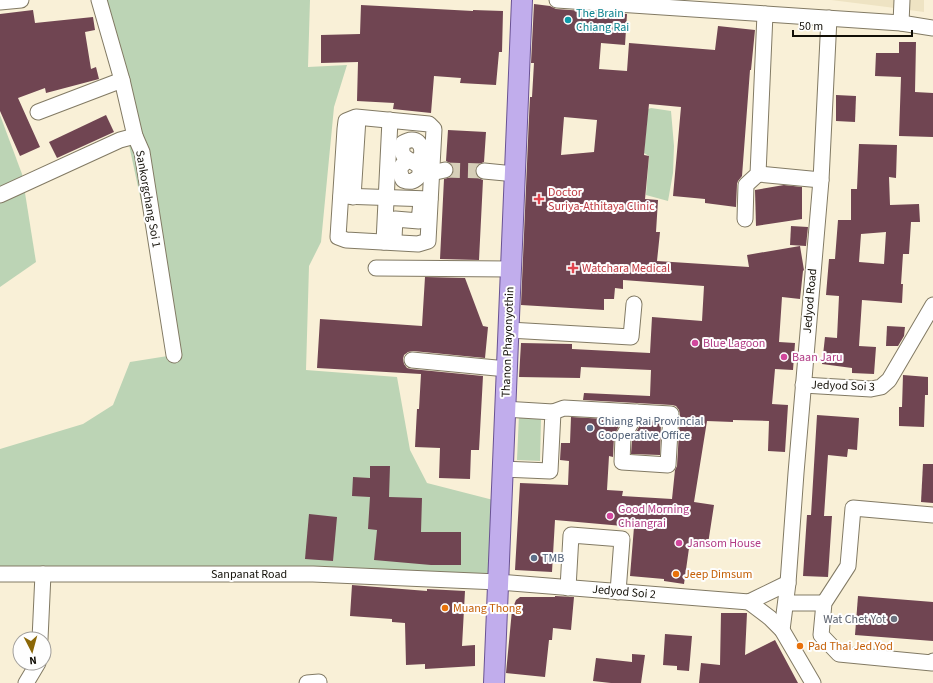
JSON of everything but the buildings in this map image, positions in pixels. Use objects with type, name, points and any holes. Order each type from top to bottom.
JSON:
[{"type":"main road","name":"Thanon Phayonyothin","points":[[494,683],[522,0]]},
{"type":"street","points":[[0,2],[21,0]]},
{"type":"street","name":"Sankorgchang Soi 1","points":[[99,0],[122,80],[135,136],[142,152],[174,355]]},
{"type":"street","points":[[557,0],[901,23],[933,28]]},
{"type":"street","points":[[901,23],[902,0]]},
{"type":"street","points":[[745,219],[746,185],[758,174],[765,14]]},
{"type":"street","name":"Jedyod Road","points":[[782,630],[788,583],[821,180],[829,18]]},
{"type":"street","points":[[38,112],[122,80]]},
{"type":"street","points":[[358,118],[354,178],[347,197],[338,237],[346,240],[418,244],[428,241],[414,162],[390,120]]},
{"type":"street","points":[[347,197],[346,121],[358,118],[413,122],[428,124],[434,129],[414,162],[387,198],[395,243]]},
{"type":"street","points":[[413,122],[412,140],[403,143],[414,162]]},
{"type":"street","points":[[0,195],[120,140],[135,136]]},
{"type":"street","points":[[395,243],[395,219],[419,221],[420,199],[410,182],[403,180],[400,175],[414,162]]},
{"type":"street","points":[[484,171],[515,174]]},
{"type":"street","points":[[758,174],[821,180]]},
{"type":"street","points":[[347,197],[420,199]]},
{"type":"street","points":[[376,268],[511,269]]},
{"type":"street","points":[[508,330],[631,338],[634,304]]},
{"type":"street","name":"Jedyod Soi 3","points":[[804,385],[871,389],[880,387],[889,380],[933,305]]},
{"type":"street","points":[[412,360],[507,369]]},
{"type":"street","points":[[505,409],[553,412],[564,408],[637,412]]},
{"type":"street","points":[[503,469],[550,472],[553,412]]},
{"type":"street","points":[[933,515],[853,508],[848,566],[824,603],[821,635],[839,654],[933,662]]},
{"type":"street","points":[[568,588],[570,535],[622,538],[618,592]]},
{"type":"street","name":"Sanpanat Road","points":[[0,574],[313,574],[498,582]]},
{"type":"street","points":[[40,631],[43,574]]},
{"type":"street","name":"Jedyod Soi 2","points":[[498,582],[749,602]]},
{"type":"street","points":[[788,583],[749,602],[770,618],[782,630],[813,683]]},
{"type":"street","points":[[786,604],[824,603]]},
{"type":"street","points":[[26,683],[33,671]]},
{"type":"shaded area","points":[[831,0],[924,0],[924,12],[887,7]]},
{"type":"green space","points":[[98,0],[310,0],[308,67],[347,65],[334,107],[321,242],[309,266],[306,370],[397,377],[410,450],[427,483],[501,502],[498,582],[0,575],[0,449],[83,424],[113,405],[130,362],[174,355]]},
{"type":"green space","points":[[651,108],[671,111],[674,146],[673,173],[668,201],[646,195],[649,156],[644,153],[648,109]]},
{"type":"green space","points":[[0,115],[22,174],[36,262],[0,287]]},
{"type":"green space","points":[[519,414],[538,415],[541,420],[540,461],[517,460]]},
{"type":"tunnel","points":[[445,170],[484,171]]},
{"type":"place","name":"The Brain Chiang Rai","points":[[568,20]]},
{"type":"place","name":"Doctor Suriya-Athitaya Clinic","points":[[539,199]]},
{"type":"place","name":"Watchara Medical","points":[[573,268]]},
{"type":"place","name":"Blue Lagoon","points":[[695,343]]},
{"type":"place","name":"Baan Jaru","points":[[784,357]]},
{"type":"place","name":"Chiang Rai Provincial Cooperative Office","points":[[590,428]]},
{"type":"place","name":"Good Morning Chiangrai","points":[[610,516]]},
{"type":"place","name":"Jansom House","points":[[679,543]]},
{"type":"place","name":"TMB","points":[[534,558]]},
{"type":"place","name":"Jeep Dimsum","points":[[676,574]]},
{"type":"place","name":"Muang Thong","points":[[445,608]]},
{"type":"place","name":"Wat Chet Yot","points":[[894,619]]},
{"type":"place","name":"Pad Thai Jed Yod","points":[[800,646]]}]
